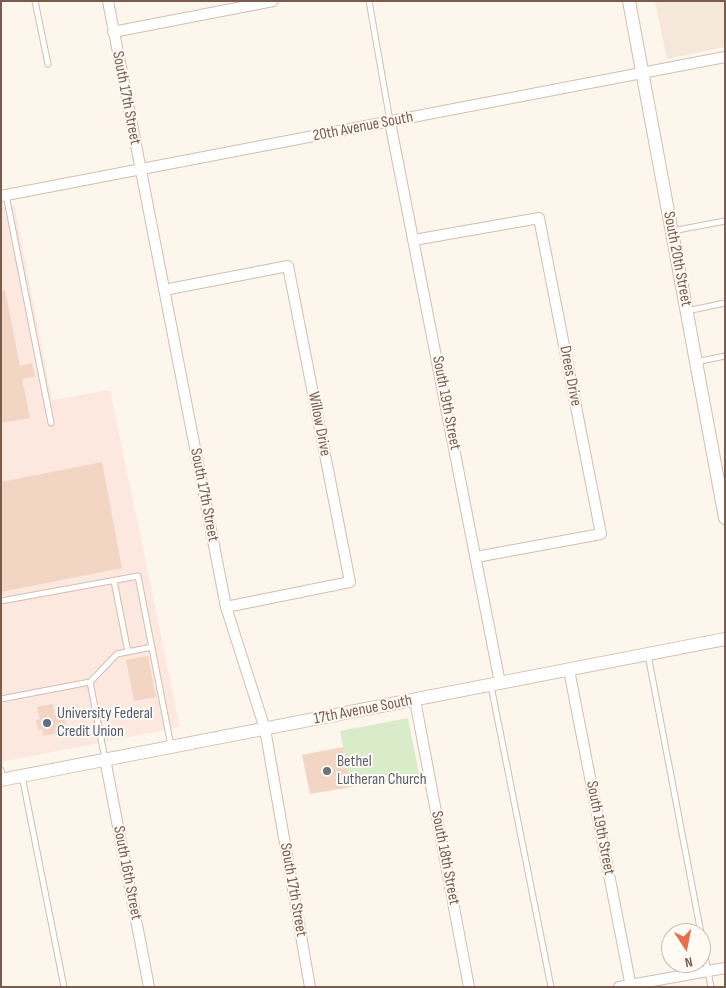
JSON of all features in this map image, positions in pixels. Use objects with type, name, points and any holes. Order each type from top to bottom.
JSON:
[{"type":"street","name":"South 17th Street","points":[[108,1],[226,607],[265,729],[310,987]]},
{"type":"street","points":[[113,32],[273,1]]},
{"type":"street","name":"South 20th Street","points":[[629,1],[725,518]]},
{"type":"street","name":"20th Avenue South","points":[[4,196],[725,57]]},
{"type":"street","name":"South 19th Street","points":[[390,122],[476,557],[496,684]]},
{"type":"street","name":"Drees Drive","points":[[414,240],[539,218],[583,438],[601,534],[476,557]]},
{"type":"street","name":"Willow Drive","points":[[164,290],[288,266],[334,496],[350,582],[226,607]]},
{"type":"street","name":"17th Avenue South","points":[[2,777],[22,776],[725,639]]},
{"type":"street","name":"South 19th Street","points":[[569,670],[631,986]]},
{"type":"street","name":"South 18th Street","points":[[415,700],[470,987]]},
{"type":"street","name":"South 16th Street","points":[[105,759],[149,987]]},
{"type":"street","points":[[711,970],[725,968]]},
{"type":"street","points":[[619,987],[694,973]]},
{"type":"lane","points":[[36,1],[48,64]]},
{"type":"lane","points":[[369,1],[390,122]]},
{"type":"lane","points":[[4,196],[51,423]]},
{"type":"lane","points":[[671,231],[725,220]]},
{"type":"lane","points":[[686,311],[725,303]]},
{"type":"lane","points":[[696,362],[725,356]]},
{"type":"lane","points":[[1,601],[138,576],[171,747]]},
{"type":"lane","points":[[114,581],[128,652]]},
{"type":"lane","points":[[1,699],[90,682],[117,654],[152,648]]},
{"type":"lane","points":[[648,654],[699,923]]},
{"type":"lane","points":[[90,682],[105,759]]},
{"type":"lane","points":[[496,684],[550,987]]},
{"type":"lane","points":[[22,776],[64,987]]},
{"type":"lane","points":[[709,973],[711,987]]},
{"type":"shaded area","points":[[655,1],[725,1],[725,47],[667,59]]},
{"type":"shaded area","points":[[14,204],[52,400],[110,390],[180,727],[1,762],[1,206]]},
{"type":"green space","points":[[408,718],[419,774],[351,787],[340,731]]},
{"type":"building","points":[[5,290],[20,366],[32,363],[35,377],[22,379],[30,418],[1,423],[1,291]]},
{"type":"building","points":[[102,462],[122,568],[1,592],[1,482]]},
{"type":"building","points":[[148,656],[156,697],[134,701],[126,660]]},
{"type":"building","name":"University Federal Credit Union","points":[[53,704],[55,715],[64,714],[66,725],[57,727],[58,733],[43,736],[42,729],[38,730],[36,720],[40,719],[37,707]]},
{"type":"building","name":"Bethel Lutheran Church","points":[[343,747],[351,787],[310,794],[302,755]]},
{"type":"place","name":"University Federal Credit Union","points":[[47,723]]},
{"type":"place","name":"Bethel Lutheran Church","points":[[327,771]]}]
